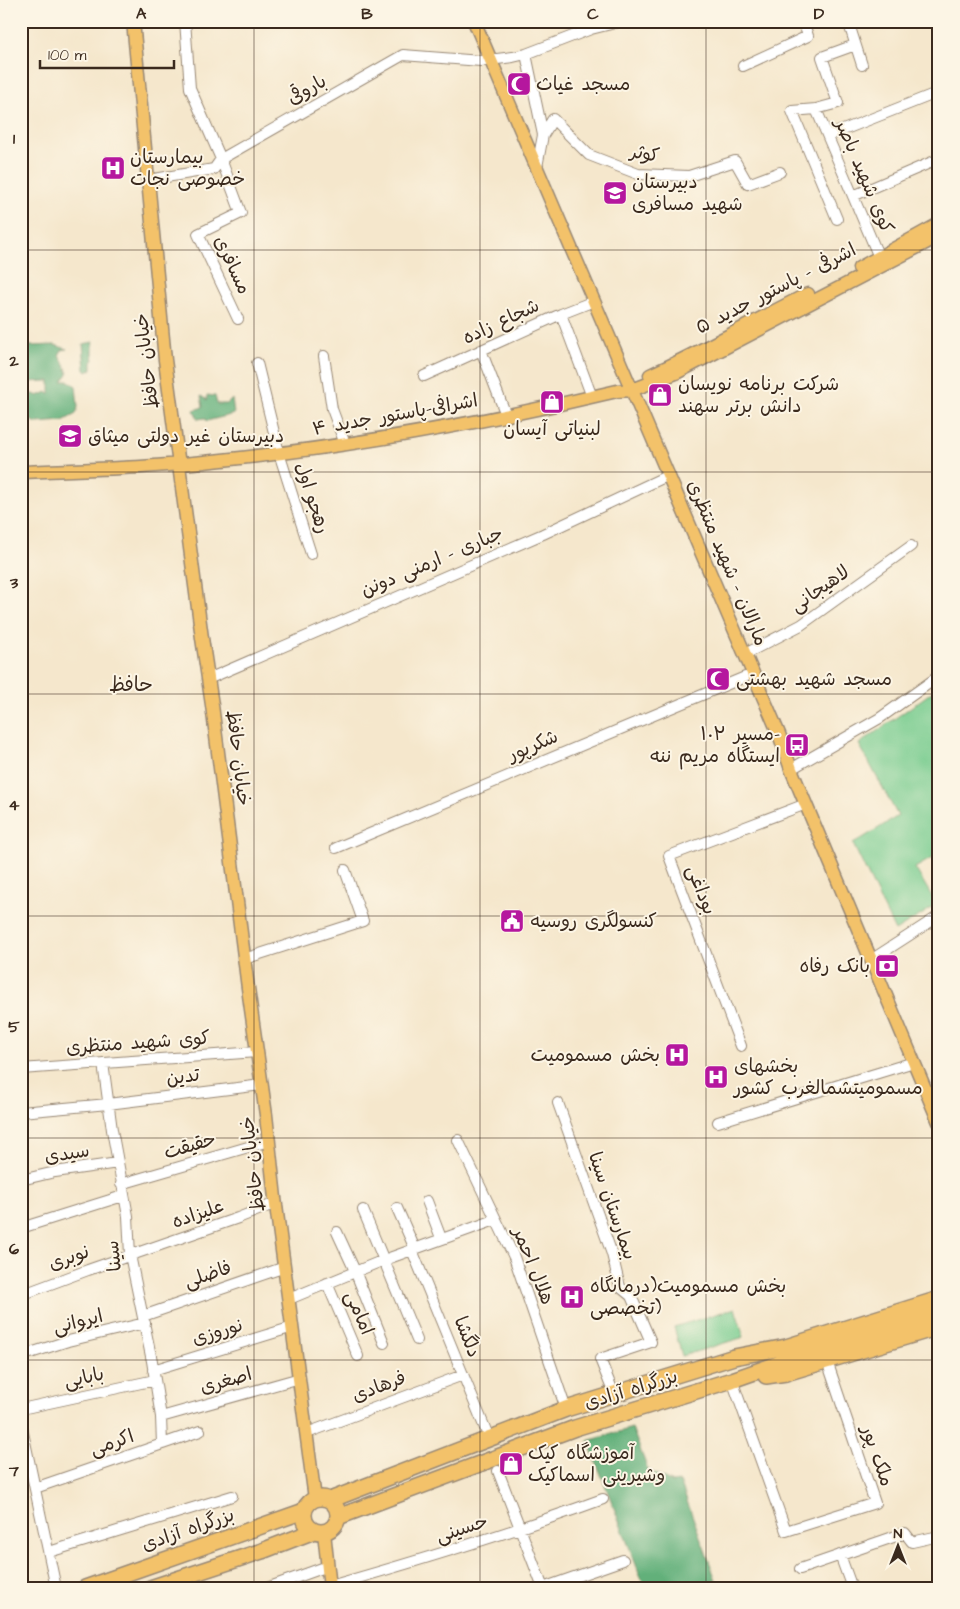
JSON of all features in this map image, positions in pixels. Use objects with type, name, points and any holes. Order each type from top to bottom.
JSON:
[{"type":"highway","name":"بزرگراه آزادی","points":[[322,1499],[566,1409],[734,1357],[780,1339],[939,1289]]},
{"type":"highway","name":"بزرگراه آزادی","points":[[734,1357],[786,1347],[939,1299]]},
{"type":"highway","name":"بزرگراه آزادی","points":[[338,1517],[575,1428],[939,1314]]},
{"type":"highway","points":[[732,1380],[786,1373],[939,1327]]},
{"type":"highway","points":[[150,1588],[188,1582],[262,1551],[334,1527],[338,1517],[337,1507],[322,1499],[306,1506],[304,1511],[305,1523],[319,1531]]},
{"type":"highway","name":"بزرگراه آزادی","points":[[85,1588],[304,1511]]},
{"type":"main road","name":"خیابان حافظ","points":[[133,21],[158,302],[178,464],[258,1052],[307,1433],[322,1499]]},
{"type":"main road","name":"مارالان - شهید منتظری","points":[[474,21],[779,734],[791,769],[939,1122]]},
{"type":"main road","name":"اشرفی - پاستور جدید ۵","points":[[631,387],[676,373],[880,261],[939,224]]},
{"type":"main road","name":"اشرفی - پاستور جدید ۵","points":[[880,261],[939,236]]},
{"type":"main road","name":"اشرافی-پاستور جدید ۴","points":[[21,472],[178,464],[369,441],[506,415],[616,391],[626,392],[631,387]]},
{"type":"main road","points":[[319,1531],[328,1566],[330,1587]]},
{"type":"street","name":"مسافری","points":[[186,21],[190,88],[221,159],[241,213],[198,234],[238,319]]},
{"type":"street","name":"باروقی","points":[[148,180],[214,169],[221,159],[404,55],[481,61],[526,54],[591,29],[623,21]]},
{"type":"street","points":[[742,66],[808,36],[803,21]]},
{"type":"street","points":[[848,21],[862,65]]},
{"type":"street","points":[[837,219],[792,111],[816,109],[838,103],[822,57],[855,45]]},
{"type":"street","points":[[526,54],[543,135],[537,167]]},
{"type":"street","points":[[828,136],[939,92]]},
{"type":"street","name":"کوی شهید باصر","points":[[816,109],[880,261]]},
{"type":"street","name":"کوثر","points":[[543,135],[553,119],[589,155],[638,174],[689,176],[735,161],[748,184],[780,172]]},
{"type":"street","points":[[853,196],[939,159]]},
{"type":"street","name":"شجاع زاده","points":[[424,376],[594,301]]},
{"type":"street","points":[[561,314],[592,397]]},
{"type":"street","points":[[480,350],[506,415]]},
{"type":"street","points":[[324,356],[332,409],[345,444]]},
{"type":"street","name":"رهجو اول","points":[[258,363],[280,453],[311,554]]},
{"type":"street","name":"جباری - ارمنی دونن","points":[[208,679],[543,534],[669,475]]},
{"type":"street","name":"لاهیجانی","points":[[745,654],[801,625],[911,546]]},
{"type":"street","points":[[791,769],[880,718],[939,676]]},
{"type":"street","name":"شکرپور","points":[[336,848],[745,677]]},
{"type":"street","name":"بوداغی","points":[[741,1046],[669,856],[806,804]]},
{"type":"street","points":[[244,959],[363,921],[345,870]]},
{"type":"street","points":[[871,960],[939,916]]},
{"type":"street","name":"کوی شهید منتظری","points":[[21,1069],[258,1052]]},
{"type":"street","points":[[718,1122],[914,1062]]},
{"type":"street","name":"سینا","points":[[103,1063],[121,1184],[128,1216],[130,1256],[144,1320],[161,1417],[162,1444]]},
{"type":"street","name":"تدین","points":[[108,1104],[262,1085]]},
{"type":"street","name":"بیمارستان سینا","points":[[558,1103],[612,1254],[620,1286],[631,1296],[651,1342],[600,1359],[614,1394]]},
{"type":"street","points":[[21,1112],[108,1104]]},
{"type":"street","name":"هلال احمر","points":[[458,1140],[514,1257],[566,1409]]},
{"type":"street","name":"حقیقت","points":[[121,1184],[269,1141]]},
{"type":"street","name":"سیدی","points":[[21,1180],[55,1172],[118,1163]]},
{"type":"street","points":[[21,1228],[123,1196]]},
{"type":"street","points":[[427,1200],[441,1238]]},
{"type":"street","name":"علیزاده","points":[[130,1256],[276,1203]]},
{"type":"street","name":"دلگشا","points":[[397,1208],[489,1438]]},
{"type":"street","points":[[363,1210],[417,1340]]},
{"type":"street","points":[[289,1299],[441,1238],[495,1220]]},
{"type":"street","points":[[337,1232],[356,1271],[384,1343]]},
{"type":"street","name":"نوبری","points":[[21,1295],[130,1256]]},
{"type":"street","name":"فاضلی","points":[[144,1320],[285,1267]]},
{"type":"street","name":"امامی","points":[[327,1283],[358,1356]]},
{"type":"street","name":"ایروانی","points":[[21,1356],[144,1320]]},
{"type":"street","name":"نوروزی","points":[[154,1375],[293,1327]]},
{"type":"street","name":"ملک پور","points":[[732,1380],[786,1531],[875,1503],[827,1361]]},
{"type":"street","name":"بابایی","points":[[21,1409],[154,1375]]},
{"type":"street","name":"فرهادی","points":[[307,1433],[463,1375]]},
{"type":"street","name":"اصغری","points":[[161,1417],[300,1378]]},
{"type":"street","points":[[21,1423],[56,1588]]},
{"type":"street","name":"اکرمی","points":[[35,1488],[200,1431]]},
{"type":"street","points":[[498,1471],[543,1588],[624,1560]]},
{"type":"street","points":[[49,1552],[232,1496]]},
{"type":"street","name":"حسینی","points":[[330,1587],[521,1529],[602,1499]]},
{"type":"street","points":[[800,1569],[905,1533],[912,1542],[939,1536]]},
{"type":"street","points":[[840,1555],[852,1588]]},
{"type":"street","points":[[267,1588],[328,1566]]},
{"type":"green space","points":[[93,342],[94,360],[92,362],[92,369],[87,372],[85,370],[83,344]]},
{"type":"green space","points":[[55,345],[67,349],[62,350],[59,355],[68,374],[62,381],[69,381],[76,386],[78,407],[76,414],[63,421],[37,423],[28,419],[24,411],[24,400],[31,394],[38,396],[47,392],[50,395],[50,381],[27,382],[21,370],[21,352],[29,346]]},
{"type":"green space","points":[[207,395],[215,396],[217,404],[227,404],[232,399],[234,414],[207,421],[205,418],[198,419],[194,410],[203,407],[201,396],[207,400]]},
{"type":"green space","points":[[939,687],[939,854],[915,868],[937,905],[895,931],[853,844],[898,816],[859,744]]},
{"type":"green space","points":[[735,1308],[744,1337],[682,1356],[674,1327]]},
{"type":"green space","points":[[632,1428],[648,1470],[672,1483],[680,1482],[716,1580],[690,1588],[645,1588],[588,1441]]},
{"type":"place","name":"مسجد غیاث","points":[[519,84]]},
{"type":"place","name":"بیمارستان خصوصی نجات","points":[[113,168]]},
{"type":"place","name":"دبیرستان شهید مسافری","points":[[615,193]]},
{"type":"place","name":"شرکت برنامه نویسان دانش برتر سهند","points":[[660,395]]},
{"type":"place","name":"لبنیاتی آیسان","points":[[552,402]]},
{"type":"place","name":"دبیرستان غیر دولتی میثاق","points":[[70,436]]},
{"type":"place","name":"مسجد شهید بهشتی","points":[[718,679]]},
{"type":"place","name":"مسیر ۱۰۲- ایستگاه مریم ننه","points":[[797,745]]},
{"type":"place","name":"کنسولگری روسیه","points":[[512,921]]},
{"type":"place","name":"بانک رفاه","points":[[887,966]]},
{"type":"place","name":"بخش مسمومیت","points":[[677,1055]]},
{"type":"place","name":"بخشهای مسمومیتشمالغرب کشور","points":[[716,1077]]},
{"type":"place","name":"بخش مسمومیت(درمانگاه تخصصی)","points":[[572,1297]]},
{"type":"place","name":"آموزشگاه کیک وشیرینی اسماکیک","points":[[511,1464]]},
{"type":"district","name":"حافظ","points":[[131,685]]}]
